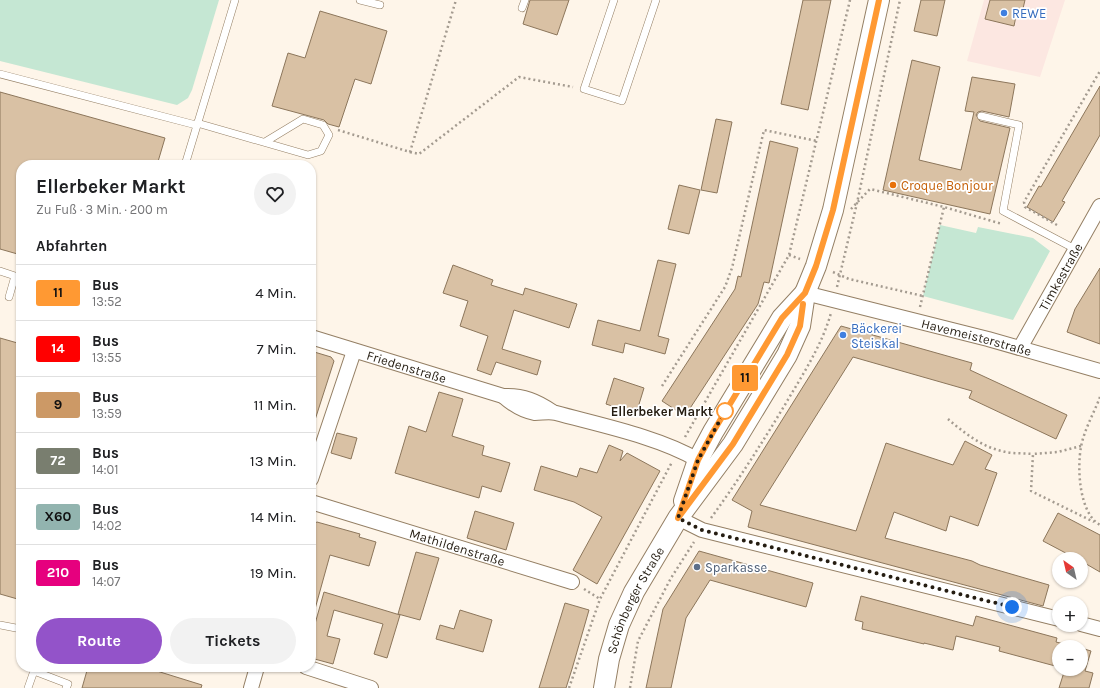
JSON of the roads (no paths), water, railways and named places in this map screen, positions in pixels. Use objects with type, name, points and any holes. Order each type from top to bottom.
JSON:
[{"type":"main road","name":"Schönberger Straße","points":[[604,688],[609,658],[620,625],[634,592],[678,518],[733,444],[787,355],[800,326],[805,293],[816,266],[833,210],[878,0]]},
{"type":"main road","name":"Schönberger Straße","points":[[678,518],[698,460],[782,318],[805,293]]},
{"type":"street","name":"Timkestraße","points":[[1020,348],[1100,206]]},
{"type":"street","name":"Havemeisterstraße","points":[[805,293],[1020,348],[1100,371]]},
{"type":"street","name":"Friedenstraße","points":[[316,339],[503,396],[517,396],[538,402],[553,412],[679,449],[698,460]]},
{"type":"street","points":[[316,464],[354,351]]},
{"type":"street","name":"Mathildenstraße","points":[[316,504],[572,582]]},
{"type":"street","points":[[678,518],[702,530],[1052,617]]},
{"type":"street","points":[[1088,626],[1100,629]]},
{"type":"street","points":[[316,670],[371,688]]},
{"type":"street","points":[[251,688],[256,672]]},
{"type":"lane","points":[[186,160],[196,124],[235,0]]},
{"type":"lane","points":[[360,0],[380,5]]},
{"type":"lane","points":[[522,8],[525,0]]},
{"type":"lane","points":[[614,0],[584,89],[622,101],[656,0]]},
{"type":"lane","points":[[0,74],[265,142],[308,156],[321,151],[329,135],[323,125],[303,120],[265,142]]},
{"type":"lane","points":[[981,116],[1019,125],[1003,211],[1078,244]]},
{"type":"lane","points":[[0,271],[15,276],[9,296]]},
{"type":"lane","points":[[1,627],[16,628]]},
{"type":"lane","points":[[28,688],[34,672]]},
{"type":"lane","points":[[42,672],[68,684],[66,688]]},
{"type":"place","name":"REWE","points":[[1004,13]]},
{"type":"place","name":"Croque Bonjour","points":[[893,185]]},
{"type":"place","name":"Bäckerei Steiskal","points":[[843,335]]},
{"type":"place","name":"Ellerbeker Markt","points":[[725,411]]},
{"type":"place","name":"Sparkasse","points":[[697,567]]}]
